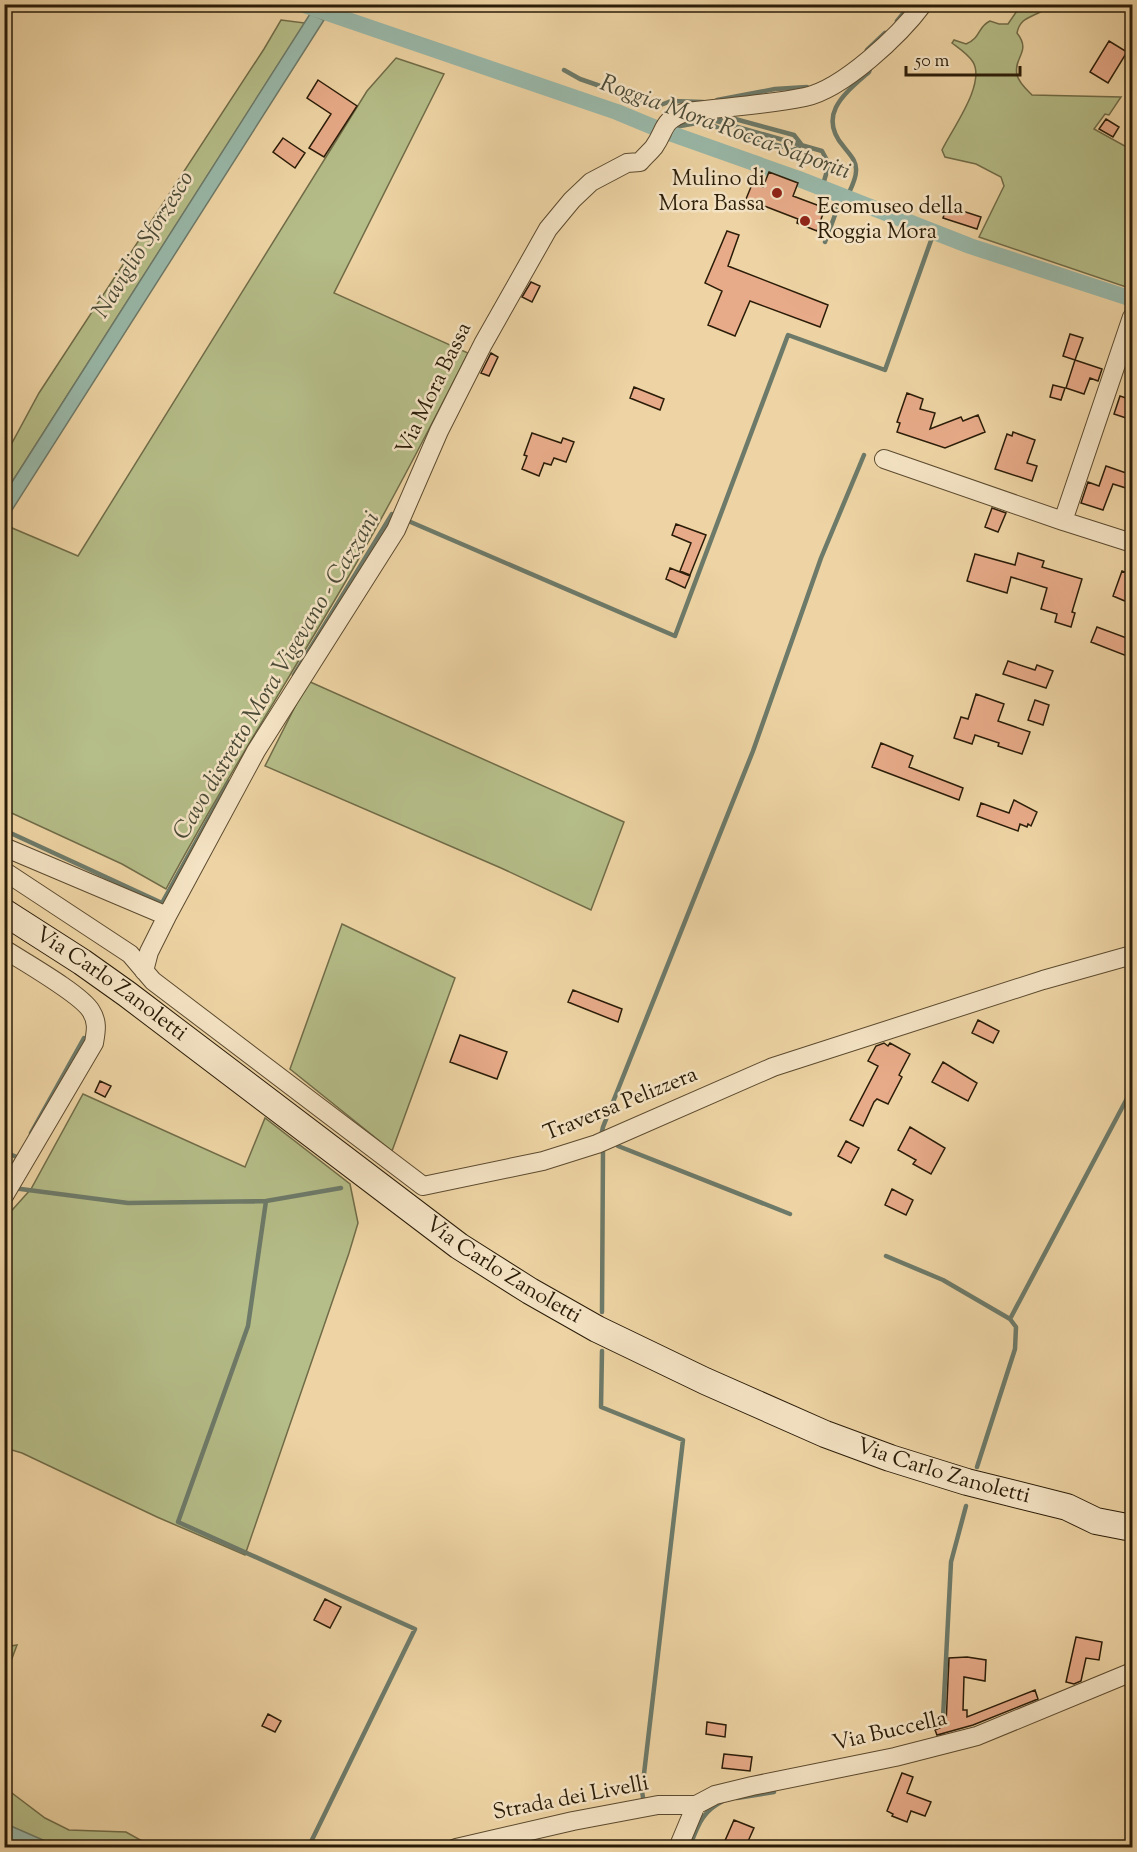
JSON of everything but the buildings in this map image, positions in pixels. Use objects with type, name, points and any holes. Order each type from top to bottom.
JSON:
[{"type":"main road","name":"Via Carlo Zanoletti","points":[[4,912],[82,962],[459,1246],[530,1292],[638,1350],[825,1434],[890,1458],[1066,1508],[1096,1521],[1132,1528]]},
{"type":"main road","name":"Via Carlo Zanoletti","points":[[1066,1508],[1099,1509],[1132,1514]]},
{"type":"street","name":"Via Mora Bassa","points":[[144,971],[149,952],[167,916],[256,751],[401,518],[439,431],[483,344],[548,229],[572,200],[591,183],[627,163],[640,162],[654,147],[667,122],[673,117],[686,112],[807,97],[836,84],[896,36],[922,4]]},
{"type":"street","points":[[1063,522],[1132,317]]},
{"type":"street","points":[[884,459],[1063,522],[1132,543]]},
{"type":"street","points":[[4,847],[167,916]]},
{"type":"street","points":[[4,871],[130,954],[144,971]]},
{"type":"street","points":[[4,949],[80,999],[93,1014],[97,1028],[94,1043],[8,1190]]},
{"type":"street","name":"Traversa Pelizzera","points":[[144,971],[153,981],[423,1186],[543,1161],[597,1144],[773,1067],[1043,980],[1132,955]]},
{"type":"street","name":"Via Buccella","points":[[696,1805],[715,1795],[895,1757],[977,1736],[1132,1672]]},
{"type":"street","name":"Strada dei Livelli","points":[[456,1848],[573,1821],[658,1805],[696,1805]]},
{"type":"street","points":[[678,1848],[696,1805]]},
{"type":"green space","points":[[1021,5],[1045,5],[1042,11],[1020,24],[1017,33],[1023,50],[1017,64],[1017,75],[1032,95],[1121,97],[1109,115],[1105,114],[1094,129],[1132,150],[1132,289],[979,237],[1004,186],[1001,177],[976,164],[945,157],[942,150],[972,94],[975,82],[976,71],[973,62],[952,43],[954,40],[966,44],[990,21],[1008,24]]},
{"type":"green space","points":[[281,20],[305,23],[5,493],[5,456],[39,393]]},
{"type":"green space","points":[[396,58],[444,74],[334,293],[468,353],[376,529],[166,889],[122,864],[5,810],[5,525],[78,556],[367,91]]},
{"type":"green space","points":[[308,681],[624,822],[591,910],[501,868],[265,766]]},
{"type":"green space","points":[[342,924],[455,978],[392,1151],[290,1069]]},
{"type":"green space","points":[[83,1094],[245,1167],[265,1118],[350,1184],[358,1223],[245,1555],[157,1517],[22,1453],[5,1448],[5,1218],[31,1189]]},
{"type":"green space","points":[[17,1645],[5,1677],[5,1647]]},
{"type":"green space","points":[[4,1787],[45,1818],[69,1830],[126,1832],[153,1847],[5,1847]]},
{"type":"shaded area","points":[[310,14],[324,20],[5,521],[5,493]]},
{"type":"shaded area","points":[[4,1823],[59,1847],[5,1847]]},
{"type":"waterway","name":"Roggia Mora Rocca-Saporiti","points":[[301,4],[617,112],[799,179],[970,246],[1132,299]]},
{"type":"waterway","name":"Cavo distretto Mora Vigevano - Cazzani","points":[[897,21],[911,4]]},
{"type":"waterway","name":"Cavo distretto Mora Vigevano - Cazzani","points":[[867,50],[885,33]]},
{"type":"waterway","name":"Cavo distretto Mora Vigevano - Cazzani","points":[[847,197],[853,185],[856,167],[853,158],[836,135],[833,115],[843,97],[869,72],[871,66]]},
{"type":"waterway","name":"Cavo distretto Mora Vigevano - Cazzani","points":[[564,70],[580,79],[658,106],[671,101],[703,102]]},
{"type":"waterway","name":"Cavo distretto Mora Vigevano - Cazzani","points":[[717,100],[775,89],[807,87]]},
{"type":"waterway","points":[[707,123],[730,133],[792,149],[797,149],[801,144],[794,135],[725,117],[714,120]]},
{"type":"waterway","points":[[675,127],[713,120],[822,151],[829,164],[822,188]]},
{"type":"waterway","points":[[825,242],[842,196]]},
{"type":"waterway","name":"Cavo distretto Mora Vigevano - Cazzani","points":[[406,520],[675,636],[788,335],[885,370],[934,232]]},
{"type":"waterway","points":[[601,1136],[753,751],[821,558],[864,455]]},
{"type":"waterway","name":"Cavo distretto Mora Vigevano - Cazzani","points":[[294,675],[392,514],[399,517]]},
{"type":"waterway","name":"Cavo distretto Mora Vigevano - Cazzani","points":[[4,830],[162,903],[229,782]]},
{"type":"waterway","points":[[31,1133],[84,1038]]},
{"type":"waterway","points":[[1010,1319],[1132,1089]]},
{"type":"waterway","points":[[616,1143],[618,1146],[790,1214]]},
{"type":"waterway","points":[[602,1312],[603,1149]]},
{"type":"waterway","points":[[4,1152],[17,1157]]},
{"type":"waterway","points":[[13,1188],[128,1203],[266,1201],[341,1188]]},
{"type":"waterway","points":[[266,1201],[248,1326],[178,1522],[415,1629],[308,1848]]},
{"type":"waterway","points":[[886,1256],[943,1280],[1010,1319],[1016,1327],[1015,1349],[977,1467]]},
{"type":"waterway","points":[[602,1351],[601,1407],[683,1440],[642,1791],[644,1804]]},
{"type":"waterway","points":[[938,1738],[942,1737],[951,1562],[966,1506]]},
{"type":"waterway","points":[[737,1798],[774,1792],[773,1786]]},
{"type":"waterway","points":[[689,1848],[705,1815],[723,1801]]},
{"type":"place","name":"Mulino di Mora Bassa","points":[[777,193]]},
{"type":"place","name":"Ecomuseo della Roggia Mora","points":[[805,221]]},
{"type":"water label","name":"Naviglio Sforzesco","points":[[144,245]]}]
